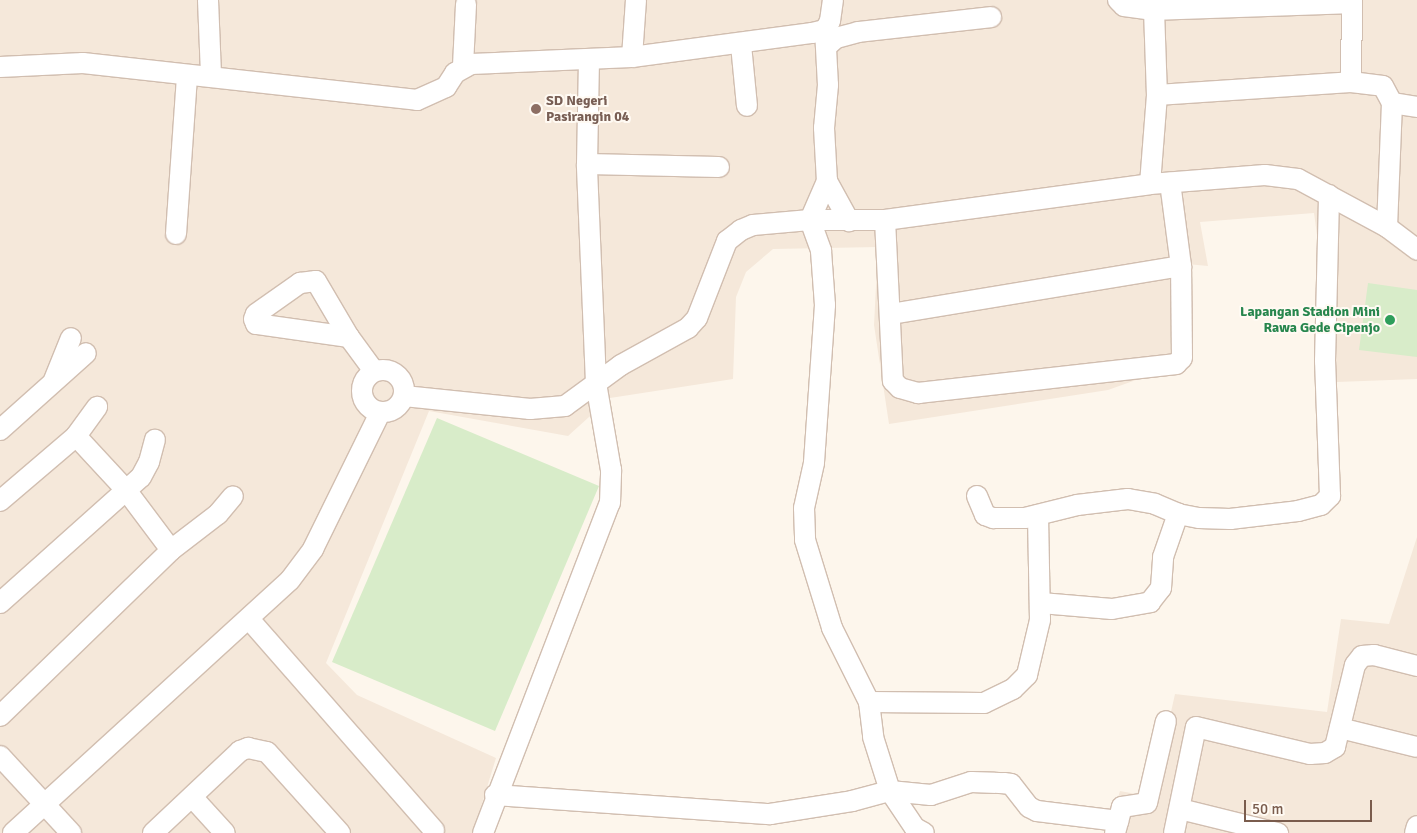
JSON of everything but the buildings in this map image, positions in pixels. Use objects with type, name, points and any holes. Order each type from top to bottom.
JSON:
[{"type":"street","points":[[208,0],[211,75]]},
{"type":"street","points":[[632,57],[636,0]]},
{"type":"street","points":[[833,0],[833,11],[826,38],[828,85],[824,128],[827,181],[849,221]]},
{"type":"street","points":[[1118,0],[1124,6],[1154,10],[1352,2],[1351,82]]},
{"type":"street","points":[[0,68],[83,63],[187,75],[211,75],[288,88],[417,100],[446,87],[463,66],[466,4]]},
{"type":"street","points":[[1150,184],[1157,95],[1154,10]]},
{"type":"street","points":[[463,66],[632,57],[741,44],[836,38],[858,32],[991,17]]},
{"type":"street","points":[[741,44],[747,106]]},
{"type":"street","points":[[483,833],[495,795],[610,503],[611,470],[596,383],[587,164],[589,60]]},
{"type":"street","points":[[176,234],[187,75]]},
{"type":"street","points":[[1157,95],[1351,82],[1378,83],[1390,94],[1392,103],[1387,227]]},
{"type":"street","points":[[1392,103],[1417,107]]},
{"type":"street","points":[[587,164],[719,167]]},
{"type":"street","points":[[404,396],[550,409],[565,406],[651,346],[688,328],[697,318],[727,241],[741,230],[753,225],[810,220],[885,220],[1150,184],[1265,175],[1298,179],[1387,227],[1417,250]]},
{"type":"street","points":[[827,181],[810,220],[821,251],[825,305],[814,463],[804,508],[805,540],[832,628],[869,702],[873,737],[890,791],[915,828],[924,833]]},
{"type":"street","points":[[885,220],[891,314],[892,381],[900,388],[918,393],[1176,364],[1182,358],[1181,266],[1170,183]]},
{"type":"street","points":[[977,496],[985,515],[992,518],[1025,518],[1077,505],[1128,499],[1155,504],[1178,514],[1199,518],[1230,519],[1298,511],[1321,505],[1330,496],[1325,361],[1329,195]]},
{"type":"street","points":[[891,314],[1181,266]]},
{"type":"street","points":[[349,337],[374,371]]},
{"type":"street","points":[[53,383],[71,338]]},
{"type":"street","points":[[0,430],[9,410],[53,383],[86,354]]},
{"type":"street","points":[[386,370],[397,374],[404,384],[404,396],[400,406],[391,412],[380,413],[370,409],[362,394],[365,379],[374,371],[386,370]]},
{"type":"street","points":[[0,501],[76,436],[97,407]]},
{"type":"street","points":[[13,833],[290,580],[313,549],[380,413]]},
{"type":"street","points":[[76,436],[126,490],[171,550]]},
{"type":"street","points":[[0,603],[126,490],[146,468],[155,440]]},
{"type":"street","points":[[0,716],[171,550],[218,514],[233,496]]},
{"type":"street","points":[[1040,603],[1112,609],[1131,608],[1150,602],[1161,588],[1163,558],[1178,514]]},
{"type":"street","points":[[869,702],[984,703],[1013,689],[1027,675],[1040,620],[1038,515]]},
{"type":"street","points":[[249,619],[434,830]]},
{"type":"street","points":[[1174,833],[1196,727],[1310,754],[1325,754],[1335,747],[1355,665],[1362,656],[1374,655],[1417,666]]},
{"type":"street","points":[[495,795],[770,814],[852,801],[890,791],[931,795],[971,782],[1011,784],[1028,807],[1038,811],[1117,827],[1122,807],[1147,803],[1166,721]]},
{"type":"street","points":[[1340,728],[1417,747]]},
{"type":"street","points":[[153,833],[193,798],[240,752],[258,749],[267,752],[340,833]]},
{"type":"street","points":[[0,756],[71,833]]},
{"type":"street","points":[[193,798],[225,833]]},
{"type":"street","points":[[1180,809],[1278,833]]},
{"type":"street","points":[[1415,833],[1417,826]]},
{"type":"shaded area","points":[[0,0],[1417,0],[1417,379],[1337,382],[1314,213],[1200,222],[1208,266],[1177,263],[1178,365],[1108,390],[889,424],[874,325],[878,247],[773,249],[746,272],[736,297],[733,379],[610,398],[568,436],[429,411],[326,663],[357,695],[496,758],[473,833],[0,833]]},
{"type":"shaded area","points":[[1417,537],[1417,833],[1107,833],[1120,791],[1152,797],[1175,694],[1327,712],[1341,619],[1389,624]]},
{"type":"green space","name":"Lapangan Stadion Mini Rawa Gede Cipenjo","points":[[1368,283],[1417,290],[1417,357],[1359,350]]},
{"type":"green space","points":[[437,418],[599,486],[495,731],[332,662]]},
{"type":"place","name":"SD Negeri Pasirangin 04","points":[[536,109]]},
{"type":"place","name":"Lapangan Stadion Mini Rawa Gede Cipenjo","points":[[1390,320]]}]
